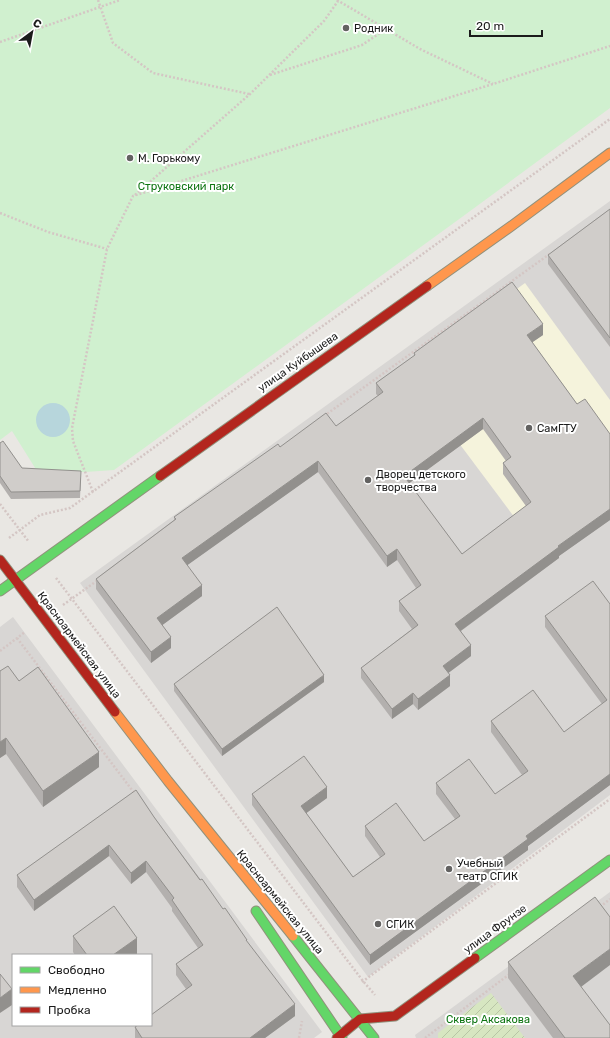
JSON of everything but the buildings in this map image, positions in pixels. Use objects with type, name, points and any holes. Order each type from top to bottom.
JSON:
[{"type":"main road","name":"улица Куйбышева","points":[[0,591],[386,314],[510,227],[610,153]]},
{"type":"main road","name":"Красноармейская улица","points":[[0,560],[168,781],[374,1038]]},
{"type":"main road","name":"Красноармейская улица","points":[[168,781],[230,874]]},
{"type":"main road","name":"улица Фрунзе","points":[[394,1020],[610,860]]},
{"type":"main road","points":[[253,907],[340,1037],[360,1019],[394,1020]]},
{"type":"path","points":[[98,0],[113,43],[153,74],[250,94]]},
{"type":"path","points":[[0,42],[120,0]]},
{"type":"path","points":[[93,492],[73,441],[72,428],[107,248],[133,196],[250,94],[324,21],[338,1],[420,49],[493,84]]},
{"type":"path","points":[[269,75],[362,45],[386,29]]},
{"type":"path","points":[[133,196],[610,46]]},
{"type":"path","points":[[5,542],[40,514],[70,508],[93,492],[610,119]]},
{"type":"path","points":[[0,213],[48,232],[107,248]]},
{"type":"path","points":[[321,418],[552,252]]},
{"type":"path","points":[[0,651],[103,576]]},
{"type":"path","points":[[71,599],[394,1020]]},
{"type":"path","points":[[17,638],[136,796]]},
{"type":"path","points":[[359,985],[610,799]]},
{"type":"path","points":[[597,909],[610,899]]},
{"type":"path","points":[[425,1038],[514,971]]},
{"type":"path","points":[[299,1038],[303,1017],[299,1012],[316,999]]},
{"type":"shaded area","points":[[610,201],[610,795],[368,977],[80,583]]},
{"type":"shaded area","name":"СамГТУ","points":[[525,283],[610,400],[610,456],[518,522],[405,371]]},
{"type":"shaded area","points":[[13,617],[322,1032],[314,1038],[0,1038],[0,627]]},
{"type":"shaded area","points":[[610,892],[610,1038],[416,1038],[415,1035]]},
{"type":"green space","name":"Струковский парк","points":[[0,0],[610,0],[610,108],[114,470],[85,472],[37,471],[12,431],[0,440]]},
{"type":"green space","name":"Сквер Аксакова","points":[[491,993],[525,1038],[438,1038],[438,1033]]},
{"type":"water","points":[[50,403],[56,403],[60,404],[67,410],[70,420],[69,427],[63,434],[56,437],[50,437],[46,436],[39,430],[36,423],[36,417],[37,413],[43,406]]},
{"type":"traffic: fast","points":[[0,591],[160,476]]},
{"type":"traffic: fast","points":[[475,958],[610,860]]},
{"type":"traffic: fast","points":[[256,911],[342,1038]]},
{"type":"traffic: fast","points":[[293,936],[374,1038]]},
{"type":"traffic: slow","points":[[427,286],[610,153]]},
{"type":"traffic: slow","points":[[115,712],[168,781],[293,936]]},
{"type":"traffic: jam","points":[[160,476],[427,286]]},
{"type":"traffic: jam","points":[[0,560],[115,712]]},
{"type":"traffic: jam","points":[[337,1038],[360,1019],[395,1016],[475,958]]},
{"type":"place","name":"Родник","points":[[346,28]]},
{"type":"place","name":"М. Горькому","points":[[130,158]]},
{"type":"place","name":"СамГТУ","points":[[529,428]]},
{"type":"place","name":"Дворец детского творчества","points":[[368,480]]},
{"type":"place","name":"Учебный театр СГИК","points":[[449,869]]},
{"type":"place","name":"СГИК","points":[[378,924]]}]
